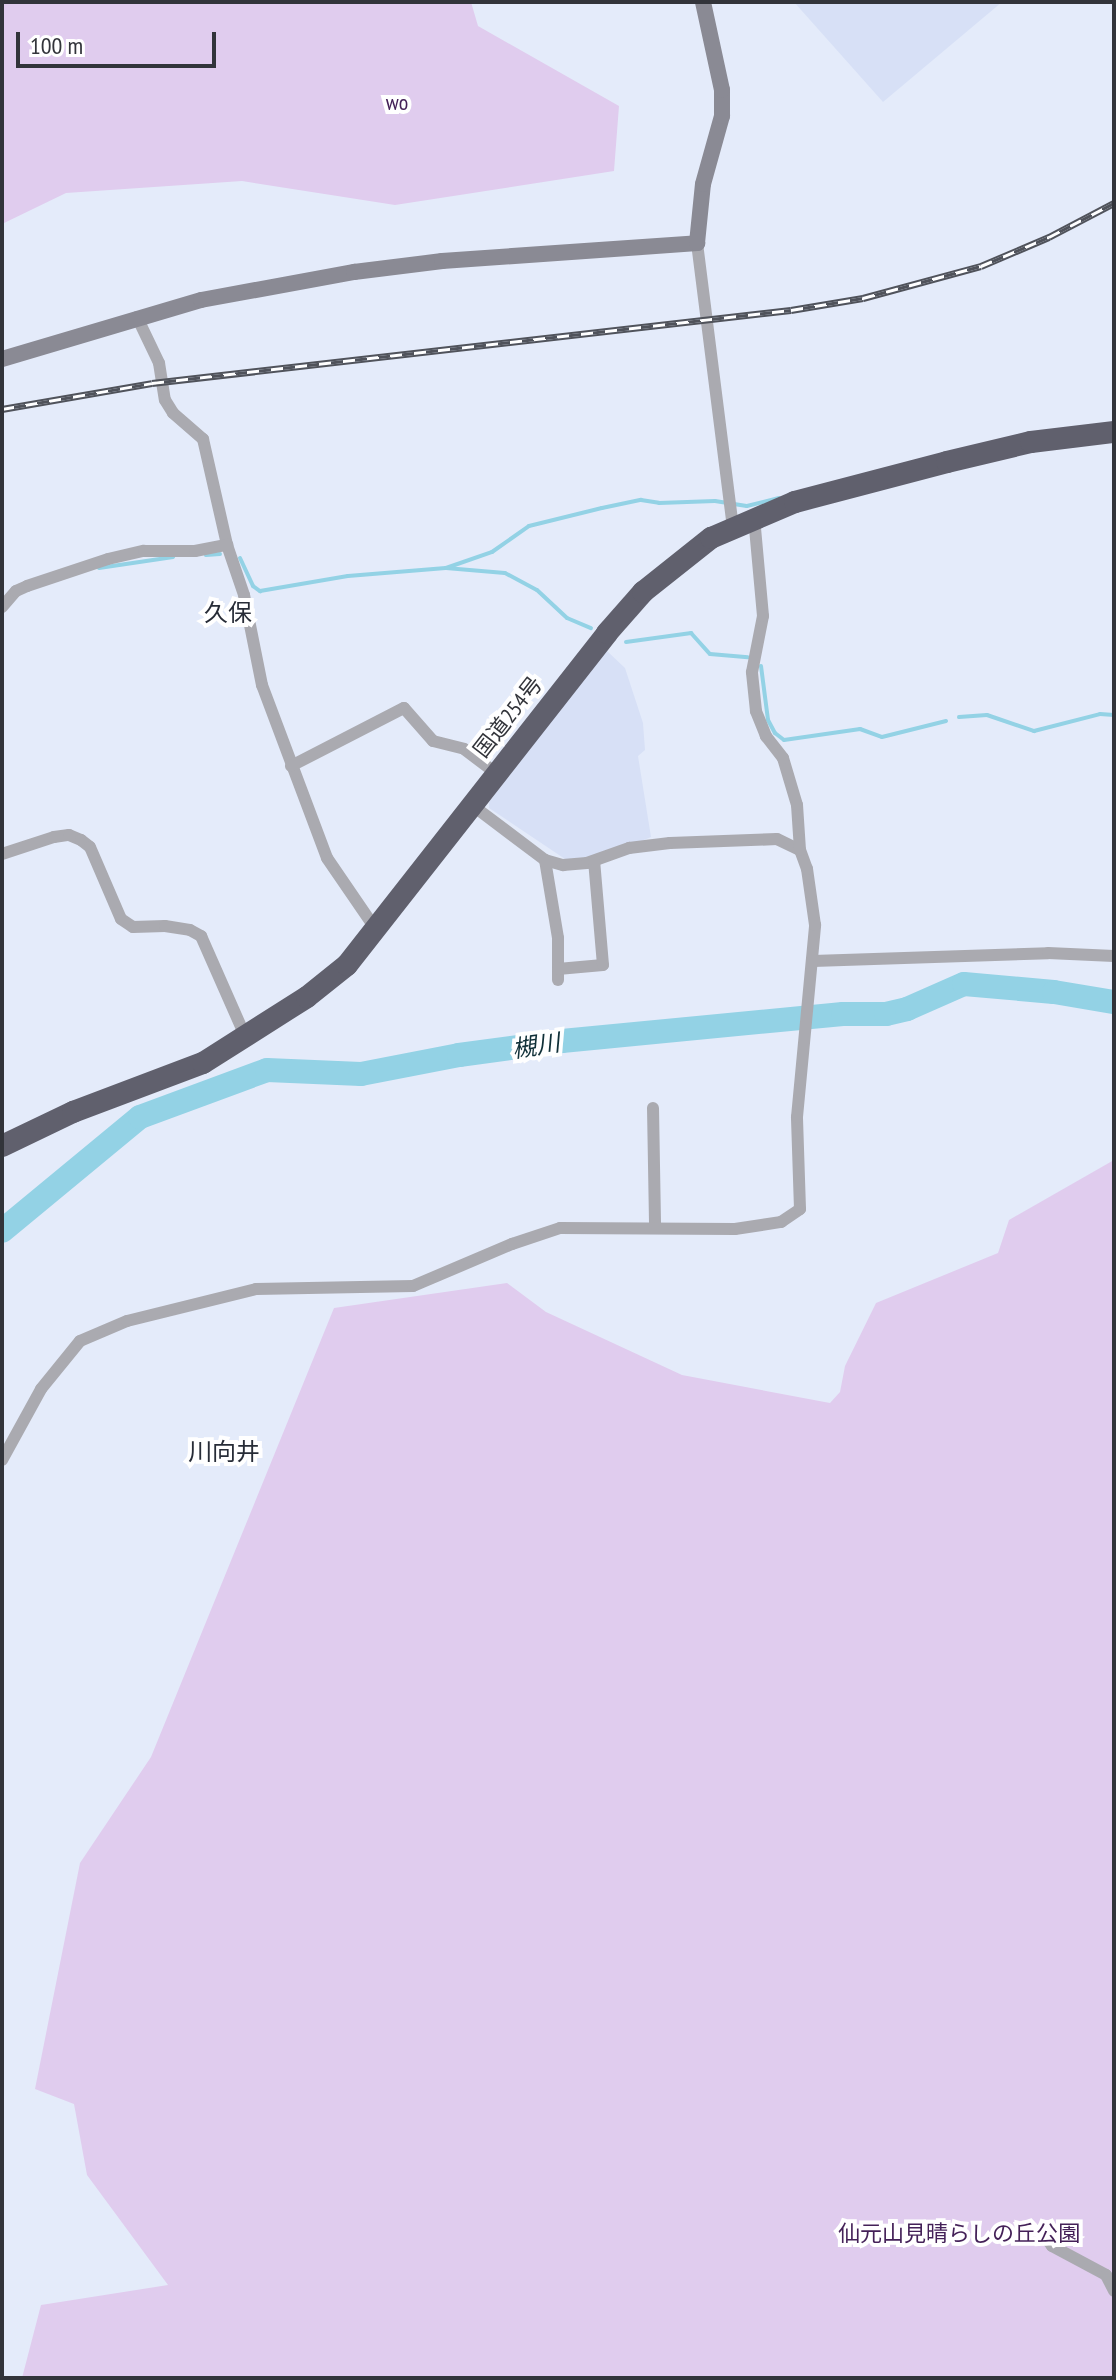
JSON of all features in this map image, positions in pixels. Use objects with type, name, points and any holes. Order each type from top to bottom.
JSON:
[{"type":"highway","name":"国道254号","points":[[2,1146],[73,1112],[161,1082],[246,1038],[347,965],[643,592],[671,567],[743,522],[795,502],[1031,442],[1114,432]]},
{"type":"street","points":[[2,1460],[41,1389],[80,1341],[127,1321],[256,1289],[413,1286],[512,1244],[560,1228],[735,1229],[781,1222],[794,1216],[802,1201],[797,1117],[815,925],[812,894],[800,850],[797,805],[783,758],[766,736],[756,711],[752,672],[763,616],[743,522],[697,243],[703,184],[722,116],[722,90],[703,2]]},
{"type":"street","points":[[2,359],[137,317],[267,287],[354,272],[442,261],[697,243]]},
{"type":"street","points":[[137,317],[159,363],[165,400],[173,413],[203,439],[227,545],[244,595],[262,685],[291,766],[327,858],[377,931]]},
{"type":"street","points":[[2,607],[16,591],[27,586],[108,559],[144,551],[195,551],[227,545]]},
{"type":"street","points":[[291,766],[404,708],[433,741],[464,749],[497,774]]},
{"type":"street","points":[[472,805],[545,860],[563,865],[594,861],[629,848],[670,843],[777,839],[800,850]]},
{"type":"street","points":[[2,854],[54,837],[69,835],[81,840],[90,847],[121,919],[133,927],[165,926],[190,930],[201,936],[246,1038]]},
{"type":"street","points":[[545,860],[558,938],[558,974],[603,965],[594,861]]},
{"type":"street","points":[[813,961],[1048,953],[1114,956]]},
{"type":"street","points":[[653,1108],[655,1228]]},
{"type":"street","points":[[1040,2230],[1052,2246],[1106,2275],[1114,2291]]},
{"type":"shaded area","points":[[794,2],[1002,2],[883,102]]},
{"type":"shaded area","points":[[606,650],[625,668],[643,723],[645,750],[638,756],[651,837],[601,858],[568,861],[489,808],[489,802]]},
{"type":"green space","name":"wo","points":[[2,2],[471,2],[478,26],[619,106],[614,171],[395,205],[242,181],[66,193],[2,224]]},
{"type":"green space","name":"仙元山見晴らしの丘公園","points":[[1114,1160],[1114,2378],[22,2378],[41,2305],[168,2285],[87,2175],[74,2104],[35,2089],[80,1863],[151,1757],[334,1308],[507,1283],[546,1312],[682,1375],[830,1403],[840,1392],[845,1366],[876,1303],[998,1253],[1009,1220]]},
{"type":"waterway","points":[[446,568],[492,552],[529,526],[602,508],[641,500],[659,503],[715,501],[747,506],[779,498]]},
{"type":"waterway","points":[[206,555],[220,554]]},
{"type":"waterway","points":[[99,568],[173,557]]},
{"type":"waterway","points":[[240,558],[253,586],[260,591],[348,576],[446,568],[505,573],[537,590],[567,618],[591,628]]},
{"type":"waterway","points":[[626,642],[691,633],[710,654],[748,657]]},
{"type":"waterway","points":[[761,666],[768,720],[775,733],[784,740],[860,729],[882,737],[946,721]]},
{"type":"waterway","points":[[959,717],[987,715],[1034,731],[1100,714],[1114,715]]},
{"type":"waterway","name":"槻川","points":[[2,1231],[140,1117],[267,1070],[361,1074],[459,1055],[562,1041],[843,1014],[886,1014],[907,1009],[964,984],[1054,992],[1114,1002]]},
{"type":"railway","points":[[2,409],[152,383],[791,310],[863,298],[981,266],[1049,237],[1114,203]]},
{"type":"district","name":"久保","points":[[228,613]]},
{"type":"district","name":"川向井","points":[[224,1452]]}]
